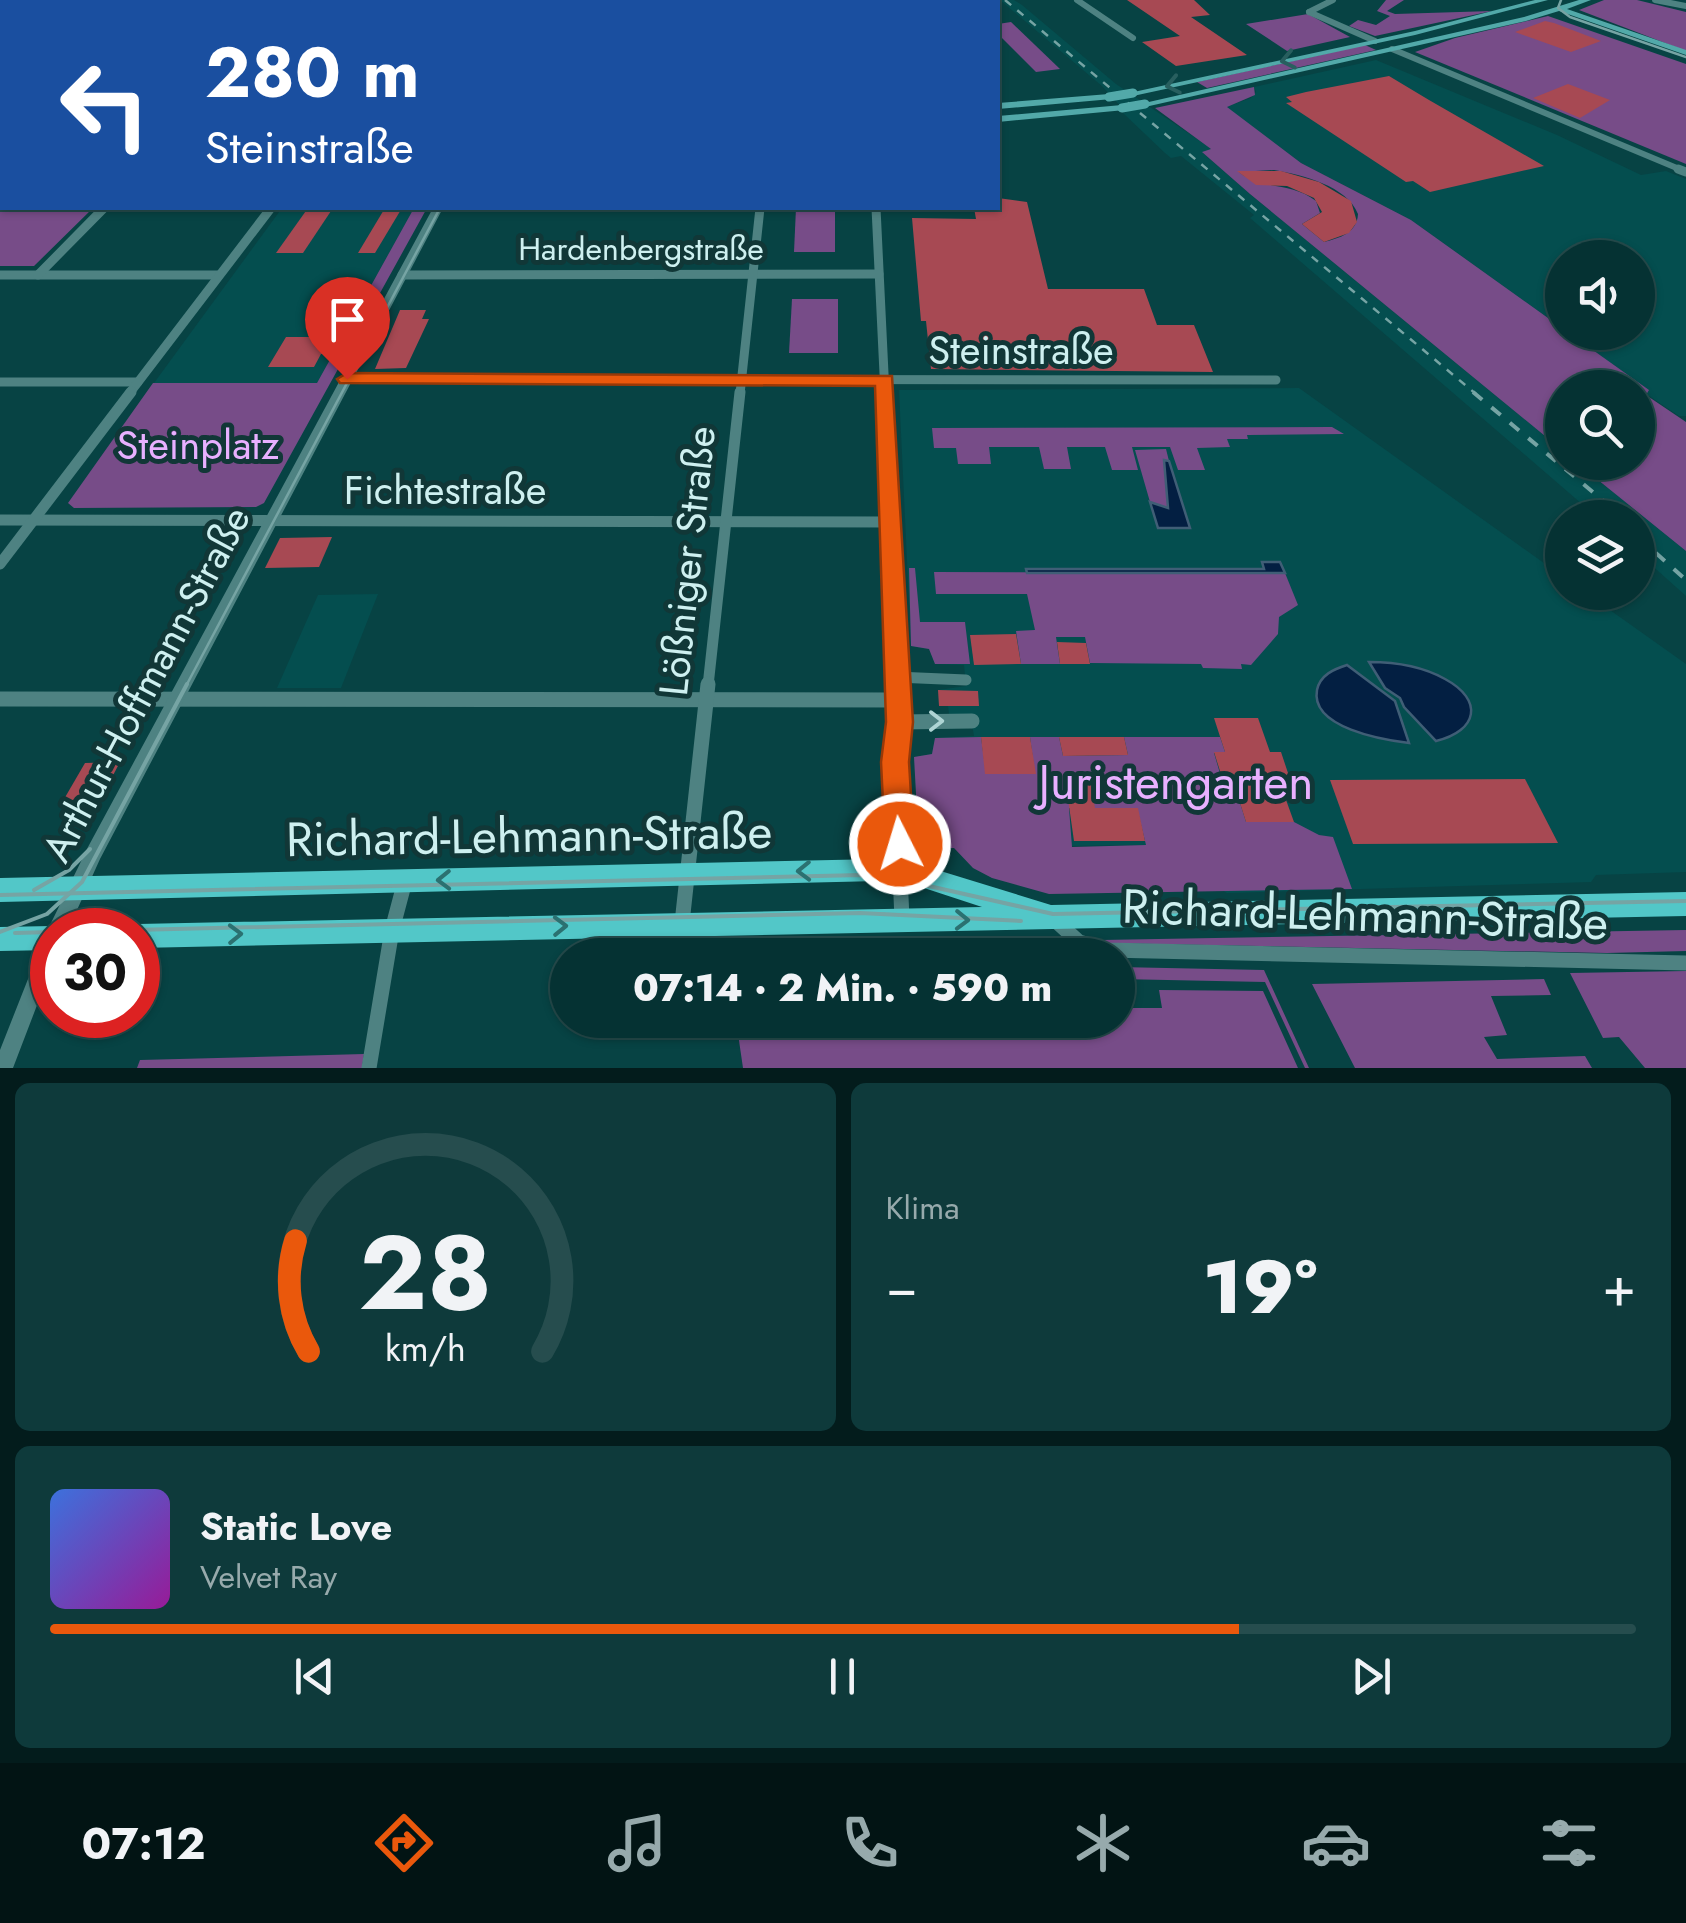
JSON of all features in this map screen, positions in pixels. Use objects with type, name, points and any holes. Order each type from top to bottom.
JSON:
[{"type":"main road","points":[[1000,120],[1146,104],[1587,0]]},
{"type":"main road","points":[[1000,106],[1133,93],[1539,3],[1686,57]]},
{"type":"main road","points":[[1375,41],[1392,49]]},
{"type":"main road","name":"Richard-Lehmann-Straße","points":[[0,890],[902,872],[1053,918]]},
{"type":"main road","name":"Richard-Lehmann-Straße","points":[[160,935],[1686,904]]},
{"type":"main road","points":[[0,939],[30,940]]},
{"type":"street","points":[[1077,0],[1133,38]]},
{"type":"street","points":[[1312,0],[1330,2]]},
{"type":"street","points":[[1656,0],[1686,6]]},
{"type":"street","points":[[1330,2],[1309,12],[1375,41]]},
{"type":"street","points":[[1392,49],[1686,172]]},
{"type":"street","points":[[38,275],[102,210]]},
{"type":"street","points":[[0,564],[269,210]]},
{"type":"street","name":"Arthur-Hoffmann-Straße","points":[[68,908],[437,210]]},
{"type":"street","name":"Lößniger Straße","points":[[682,923],[760,210]]},
{"type":"street","points":[[876,210],[900,722],[895,762],[902,919]]},
{"type":"street","name":"Hardenbergstraße","points":[[402,275],[879,274]]},
{"type":"street","points":[[0,275],[219,275]]},
{"type":"street","name":"Steinstraße","points":[[347,379],[1276,380]]},
{"type":"street","points":[[0,382],[138,382]]},
{"type":"street","name":"Fichtestraße","points":[[0,520],[890,522]]},
{"type":"street","points":[[896,677],[966,680]]},
{"type":"street","points":[[0,699],[898,700]]},
{"type":"street","points":[[900,722],[972,721]]},
{"type":"street","points":[[369,1068],[392,930],[405,881]]},
{"type":"street","name":"Richard-Lehmann-Straße","points":[[1053,918],[1079,942],[1108,950],[1554,964],[1686,964]]},
{"type":"street","points":[[3,1068],[30,997]]},
{"type":"shaded area","points":[[1000,0],[1014,0],[1022,5],[1116,84],[1206,145],[1212,150],[1203,153],[1251,195],[1545,436],[1545,472],[1250,218],[1254,215],[1181,156],[1171,158],[1165,153],[1123,113],[1126,112],[1102,86]]},
{"type":"shaded area","points":[[1376,60],[1557,135],[1641,175],[1666,171],[1686,179],[1686,416],[1679,416],[1655,400],[1655,370],[1620,370],[1593,350],[1655,350],[1655,240],[1545,240],[1545,316],[1411,220],[1301,163],[1226,107],[1251,98],[1256,92],[1254,87]]},
{"type":"shaded area","points":[[281,210],[413,210],[317,383],[154,383]]},
{"type":"shaded area","points":[[1299,388],[1545,564],[1545,610],[1610,610],[1686,664],[1686,872],[1596,875],[1591,882],[1227,893],[1146,845],[919,848],[914,757],[932,754],[935,738],[974,736],[970,714],[949,714],[948,706],[939,706],[938,690],[966,686],[964,665],[935,664],[929,649],[911,646],[899,390]]},
{"type":"shaded area","points":[[1164,460],[1169,461],[1190,528],[1158,528],[1150,502],[1168,508]]},
{"type":"shaded area","points":[[1554,480],[1598,480],[1623,500],[1577,500]]},
{"type":"shaded area","points":[[1655,526],[1686,551],[1686,596],[1655,568]]},
{"type":"shaded area","points":[[1262,562],[1280,562],[1285,573],[1027,573],[1026,569],[1264,569]]},
{"type":"shaded area","points":[[378,594],[341,688],[277,688],[318,595]]},
{"type":"shaded area","points":[[1369,662],[1427,671],[1458,687],[1470,705],[1468,723],[1436,741],[1400,698],[1385,688]]},
{"type":"shaded area","points":[[1347,665],[1395,701],[1409,743],[1351,730],[1325,714],[1318,703],[1321,680]]},
{"type":"green space","points":[[1386,0],[1404,0],[1387,11],[1395,14],[1492,11],[1375,36],[1349,26],[1358,20],[1376,25],[1390,16],[1377,11]]},
{"type":"green space","points":[[1604,0],[1637,0],[1686,12],[1686,51],[1579,10]]},
{"type":"green space","points":[[1308,14],[1350,37],[1287,51],[1246,24]]},
{"type":"green space","points":[[1548,16],[1686,64],[1686,164],[1415,52],[1455,38]]},
{"type":"green space","points":[[1011,22],[1060,69],[1036,72],[1000,36],[1000,24]]},
{"type":"green space","points":[[1365,45],[1376,50],[1207,88],[1197,82]]},
{"type":"green space","points":[[1254,87],[1255,95],[1227,107],[1301,163],[1411,220],[1545,316],[1545,350],[1593,350],[1621,370],[1545,370],[1545,436],[1202,152],[1211,149],[1155,108]],"holes":[[[1274,170],[1334,189],[1352,204],[1358,214],[1351,230],[1324,242],[1302,224],[1320,213],[1316,201],[1297,191],[1257,182],[1239,172]]]},
{"type":"green space","points":[[0,210],[91,210],[34,266],[0,266]]},
{"type":"green space","name":"Steinplatz","points":[[413,210],[426,210],[264,503],[256,507],[74,508],[68,503],[153,383],[317,383]]},
{"type":"green space","points":[[796,210],[835,210],[835,252],[794,252]]},
{"type":"green space","points":[[792,299],[838,299],[838,353],[789,353]]},
{"type":"green space","points":[[1655,401],[1686,422],[1686,551],[1655,526],[1655,500],[1623,500],[1598,480],[1655,480]]},
{"type":"green space","points":[[1332,427],[1344,434],[1247,435],[1248,439],[1227,439],[1230,447],[1197,448],[1205,470],[1178,470],[1170,447],[1132,447],[1138,470],[1112,470],[1105,447],[1067,447],[1071,469],[1044,469],[1039,447],[989,447],[991,464],[958,464],[956,448],[934,448],[932,428]]},
{"type":"green space","points":[[1166,449],[1168,509],[1150,502],[1135,450]]},
{"type":"green space","points":[[909,568],[915,568],[920,622],[965,622],[970,664],[935,664],[929,649],[911,646]]},
{"type":"green space","points":[[934,572],[1285,573],[1298,605],[1279,617],[1278,634],[1251,665],[1241,664],[1242,669],[1203,668],[1201,664],[1090,663],[1085,637],[1056,637],[1060,664],[1021,664],[1016,631],[1035,630],[1027,594],[936,594]]},
{"type":"green space","name":"Juristengarten","points":[[981,737],[986,774],[1035,774],[1030,737],[1059,737],[1063,756],[1128,755],[1124,737],[1220,737],[1225,752],[1214,753],[1224,787],[1235,787],[1246,822],[1294,822],[1319,835],[1333,837],[1352,889],[1049,894],[992,878],[973,868],[954,848],[919,848],[914,757],[932,754],[935,738]],"holes":[[[1069,808],[1137,808],[1146,845],[1072,847]]]},
{"type":"green space","points":[[1686,930],[1686,951],[1607,953],[1135,944],[1135,939]]},
{"type":"green space","points":[[1135,967],[1264,970],[1309,1068],[1305,1068],[1265,982],[1135,979]]},
{"type":"green space","points":[[1686,971],[1686,1068],[1645,1068],[1619,1037],[1603,1038],[1570,973]]},
{"type":"green space","points":[[1544,979],[1551,995],[1491,996],[1507,1035],[1484,1037],[1497,1059],[1585,1056],[1592,1068],[1355,1068],[1312,984]]},
{"type":"green space","points":[[1159,990],[1263,991],[1298,1068],[743,1068],[739,1038],[1135,1038],[1135,1008],[1162,1008]]},
{"type":"green space","points":[[364,1054],[362,1068],[137,1068],[140,1060]]},
{"type":"building","points":[[1127,0],[1194,0],[1210,15],[1191,17],[1247,55],[1176,66],[1142,42],[1180,36]]},
{"type":"building","points":[[1545,21],[1601,41],[1571,52],[1515,32]]},
{"type":"building","points":[[1389,76],[1544,166],[1430,192],[1413,181],[1406,182],[1286,103],[1292,102],[1286,97]]},
{"type":"building","points":[[1568,84],[1610,100],[1580,118],[1533,98]]},
{"type":"building","points":[[1237,171],[1281,171],[1319,182],[1351,201],[1357,222],[1349,233],[1324,242],[1302,224],[1322,212],[1314,198],[1287,186],[1256,185]]},
{"type":"building","points":[[1000,198],[1027,202],[1048,289],[1144,289],[1157,325],[1194,325],[1213,372],[931,369],[926,321],[921,321],[912,218],[976,219],[974,210],[1000,210]]},
{"type":"building","points":[[307,210],[332,210],[303,253],[276,253]]},
{"type":"building","points":[[384,210],[401,210],[375,253],[358,253]]},
{"type":"building","points":[[400,310],[426,310],[422,319],[429,319],[406,368],[375,369]]},
{"type":"building","points":[[286,337],[342,337],[332,354],[321,354],[314,367],[268,367]]},
{"type":"building","points":[[332,537],[319,567],[265,568],[280,538]]},
{"type":"building","points":[[1016,634],[1021,664],[974,665],[970,635]]},
{"type":"building","points":[[1057,642],[1086,643],[1090,664],[1060,664]]},
{"type":"building","points":[[938,690],[978,691],[979,706],[939,706]]},
{"type":"building","points":[[1214,718],[1258,718],[1270,752],[1281,752],[1292,785],[1281,786],[1294,822],[1246,822],[1235,787],[1225,787],[1214,752],[1225,752]]},
{"type":"building","points":[[981,737],[1030,737],[1036,774],[985,774]]},
{"type":"building","points":[[1059,737],[1124,737],[1128,755],[1063,756]]},
{"type":"building","points":[[120,762],[97,806],[60,806],[85,763]]},
{"type":"building","points":[[1065,778],[1090,778],[1095,808],[1138,808],[1145,841],[1074,841]]},
{"type":"building","points":[[1525,779],[1558,843],[1353,844],[1330,780]]},
{"type":"tram line","points":[[1561,0],[1558,8],[1570,17],[1686,57]]},
{"type":"tram line","points":[[186,686],[439,210]]},
{"type":"tram line","points":[[70,893],[82,882],[187,684]]},
{"type":"tram line","points":[[34,890],[69,870],[90,849]]},
{"type":"tram line","points":[[70,893],[862,875],[1053,914],[1686,901]]},
{"type":"tram line","points":[[0,895],[70,893]]},
{"type":"tram line","points":[[0,932],[47,914],[70,893]]},
{"type":"tram line","points":[[160,929],[860,913],[1021,921]]},
{"type":"tram line","points":[[15,933],[30,933]]},
{"type":"railway","points":[[1005,0],[1476,394]]},
{"type":"railway","points":[[1473,392],[1602,500]]},
{"type":"railway","points":[[1655,552],[1686,580]]},
{"type":"route","points":[[347,379],[885,380],[900,722],[895,762],[900,844]]}]
